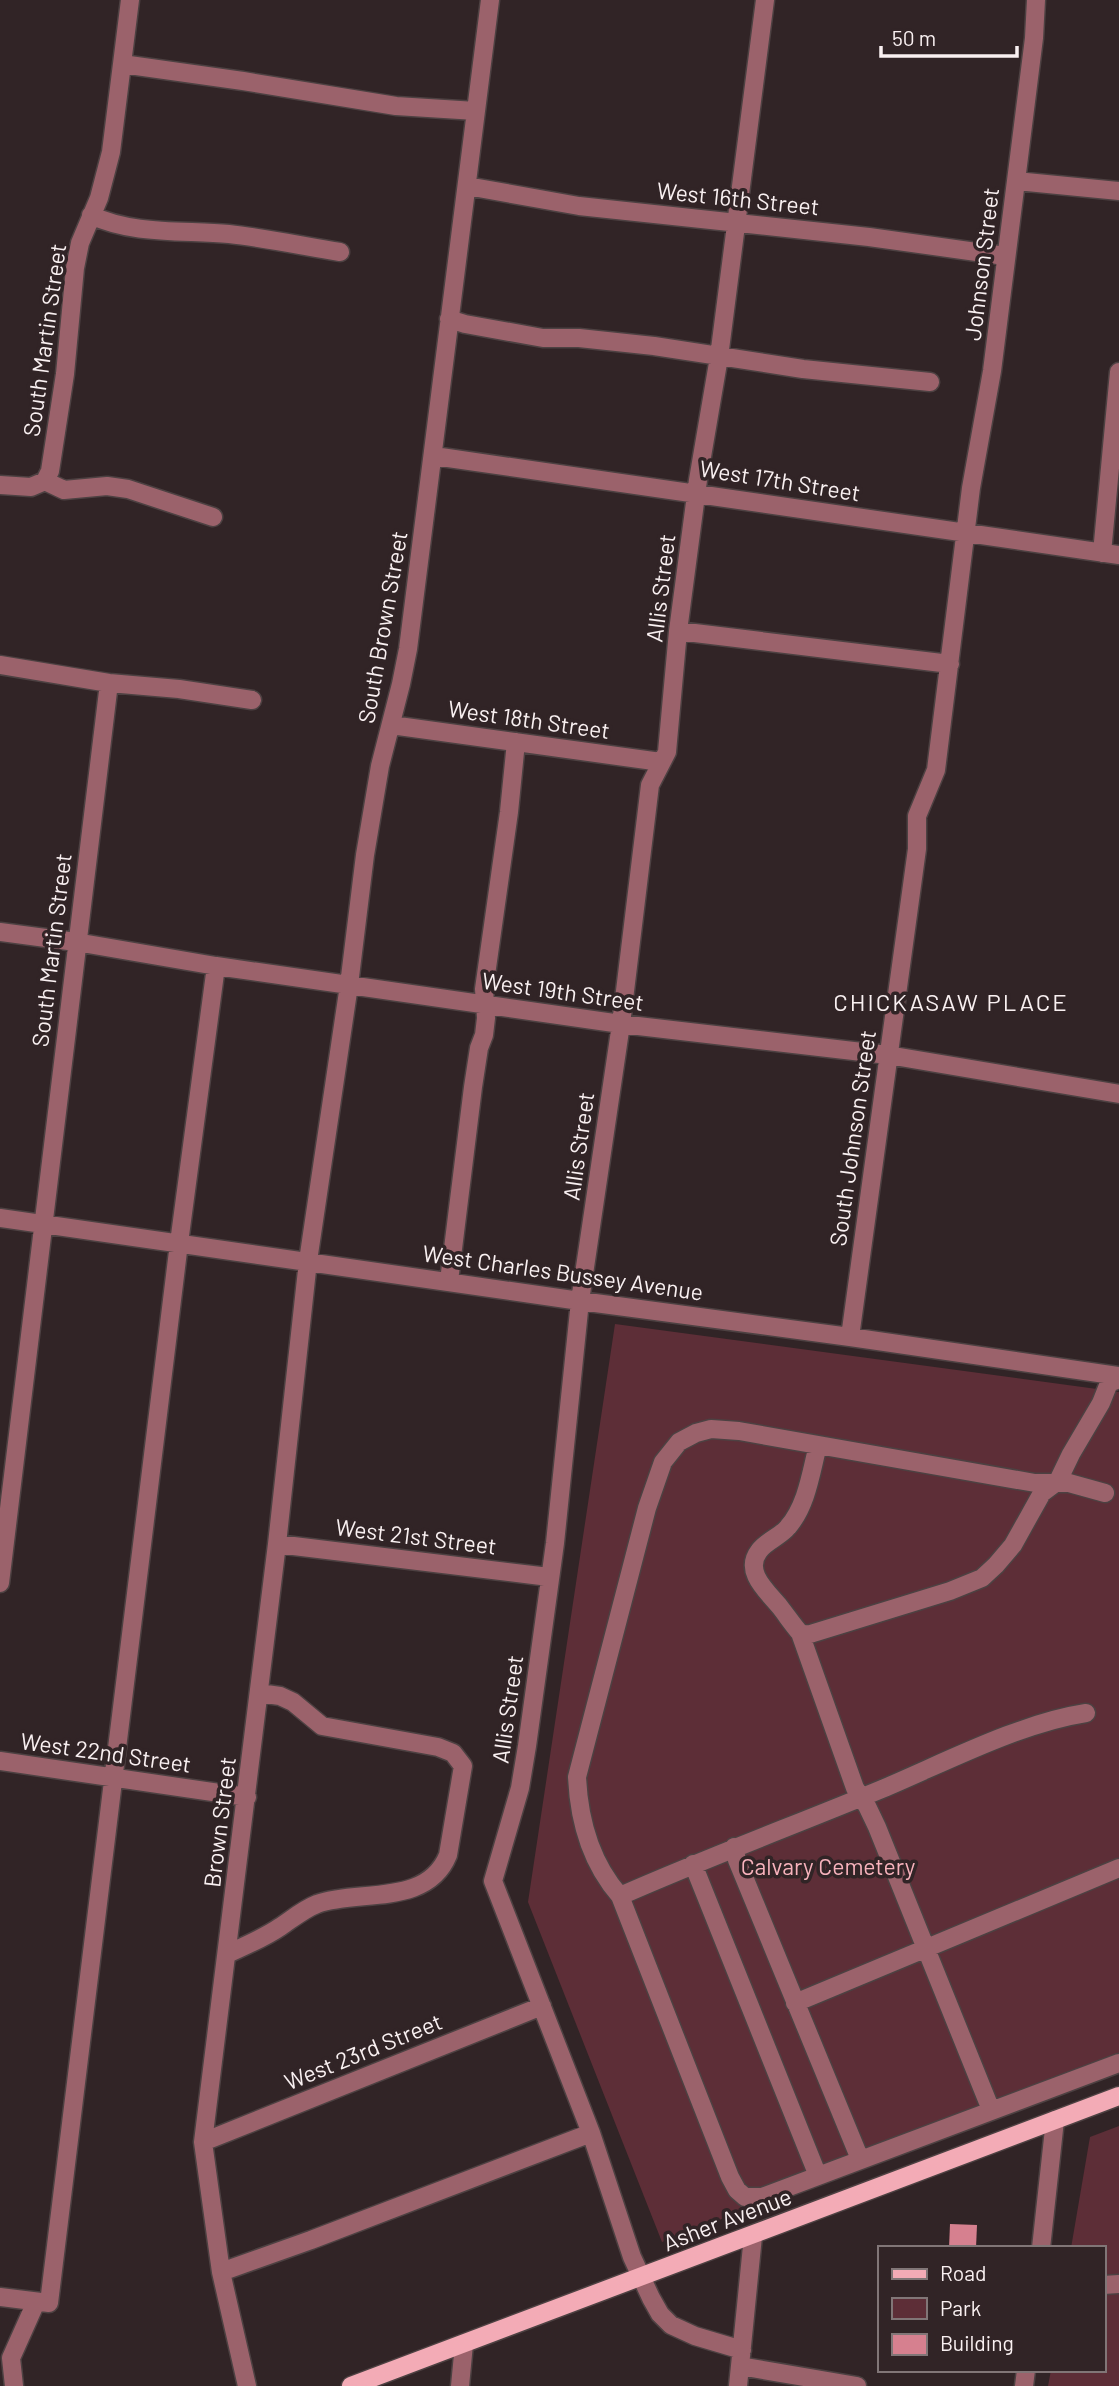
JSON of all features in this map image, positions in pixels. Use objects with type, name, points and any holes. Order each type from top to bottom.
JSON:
[{"type":"main road","name":"Asher Avenue","points":[[351,2386],[1119,2096]]},
{"type":"street","name":"South Martin Street","points":[[44,481],[50,471],[65,373],[75,268],[80,243],[99,198],[111,152],[130,0]]},
{"type":"street","name":"South Brown Street","points":[[308,1261],[349,985],[365,855],[380,766],[408,649],[490,0]]},
{"type":"street","name":"Allis Street","points":[[765,0],[719,357],[678,631],[667,752],[650,785],[621,1024],[580,1301],[571,1399],[520,1788],[494,1881],[591,2133],[632,2257],[660,2314],[671,2325],[741,2358],[857,2386]]},
{"type":"street","name":"Johnson Street","points":[[966,533],[971,488],[992,371],[1034,38],[1036,0]]},
{"type":"street","points":[[122,64],[256,83],[343,99],[396,106],[476,111]]},
{"type":"street","points":[[1016,181],[1119,191]]},
{"type":"street","name":"West 16th Street","points":[[467,186],[579,206],[869,237],[1005,256]]},
{"type":"street","points":[[91,215],[106,222],[138,228],[230,234],[341,252]]},
{"type":"street","points":[[449,319],[543,338],[579,338],[641,345],[930,382]]},
{"type":"street","points":[[1111,554],[1119,372]]},
{"type":"street","name":"West 17th Street","points":[[434,456],[1111,554]]},
{"type":"street","points":[[0,485],[27,487],[44,481],[64,490],[107,486],[128,489],[213,517]]},
{"type":"street","name":"South Johnson Street","points":[[850,1336],[917,849],[917,816],[936,770],[966,533]]},
{"type":"street","points":[[678,631],[950,664]]},
{"type":"street","points":[[0,665],[109,683],[252,699]]},
{"type":"street","name":"South Martin Street","points":[[0,1583],[109,683]]},
{"type":"street","name":"West 18th Street","points":[[391,725],[662,762]]},
{"type":"street","points":[[449,1282],[473,1087],[479,1048],[484,1035],[484,989],[516,742]]},
{"type":"street","name":"West 19th Street","points":[[0,932],[621,1024],[888,1055],[1119,1094]]},
{"type":"street","points":[[14,2386],[11,2358],[42,2302],[114,1778],[179,1243],[216,966]]},
{"type":"street","name":"West Charles Bussey Avenue","points":[[0,1218],[580,1301],[850,1336],[1119,1378]]},
{"type":"street","name":"Brown Street","points":[[247,2386],[220,2272],[203,2142],[247,1797],[308,1261]]},
{"type":"street","points":[[800,1633],[807,1635],[950,1591],[982,1578],[1013,1545],[1042,1493],[1058,1481],[1110,1383],[1119,1378]]},
{"type":"street","points":[[1105,1493],[1058,1481],[1035,1483],[739,1431],[711,1429],[679,1442],[663,1462],[647,1508],[577,1777],[579,1807],[586,1832],[610,1884],[620,1896],[705,2116],[737,2190],[745,2197],[762,2197],[1119,2063]]},
{"type":"street","points":[[818,1445],[807,1491],[796,1516],[787,1529],[760,1549],[754,1562],[755,1574],[800,1633],[855,1788],[877,1827],[991,2110]]},
{"type":"street","name":"West 21st Street","points":[[277,1544],[549,1577]]},
{"type":"street","points":[[227,1954],[279,1928],[316,1905],[336,1899],[397,1893],[420,1884],[443,1868],[448,1855],[463,1766],[453,1752],[438,1747],[322,1726],[293,1702],[280,1696],[259,1693]]},
{"type":"street","points":[[620,1896],[1021,1731],[1086,1713]]},
{"type":"street","name":"West 22nd Street","points":[[0,1761],[247,1797]]},
{"type":"street","points":[[734,1847],[860,2159]]},
{"type":"street","points":[[693,1864],[818,2176]]},
{"type":"street","points":[[795,2003],[1119,1868]]},
{"type":"street","name":"West 23rd Street","points":[[203,2142],[542,2006]]},
{"type":"street","points":[[1041,2246],[1055,2120]]},
{"type":"street","points":[[220,2272],[591,2133]]},
{"type":"street","points":[[738,2386],[752,2235]]},
{"type":"street","points":[[0,2297],[42,2302]]},
{"type":"street","points":[[460,2386],[464,2344]]},
{"type":"green space","name":"Calvary Cemetery","points":[[615,1324],[1119,1392],[1119,2066],[662,2242],[528,1902]]},
{"type":"green space","points":[[1119,2126],[1119,2386],[1048,2386],[1051,2372],[1105,2372],[1105,2246],[1071,2246],[1090,2137]]},
{"type":"building","points":[[950,2224],[977,2225],[976,2246],[949,2246]]},
{"type":"district","name":"CHICKASAW PLACE","points":[[951,1001]]}]
